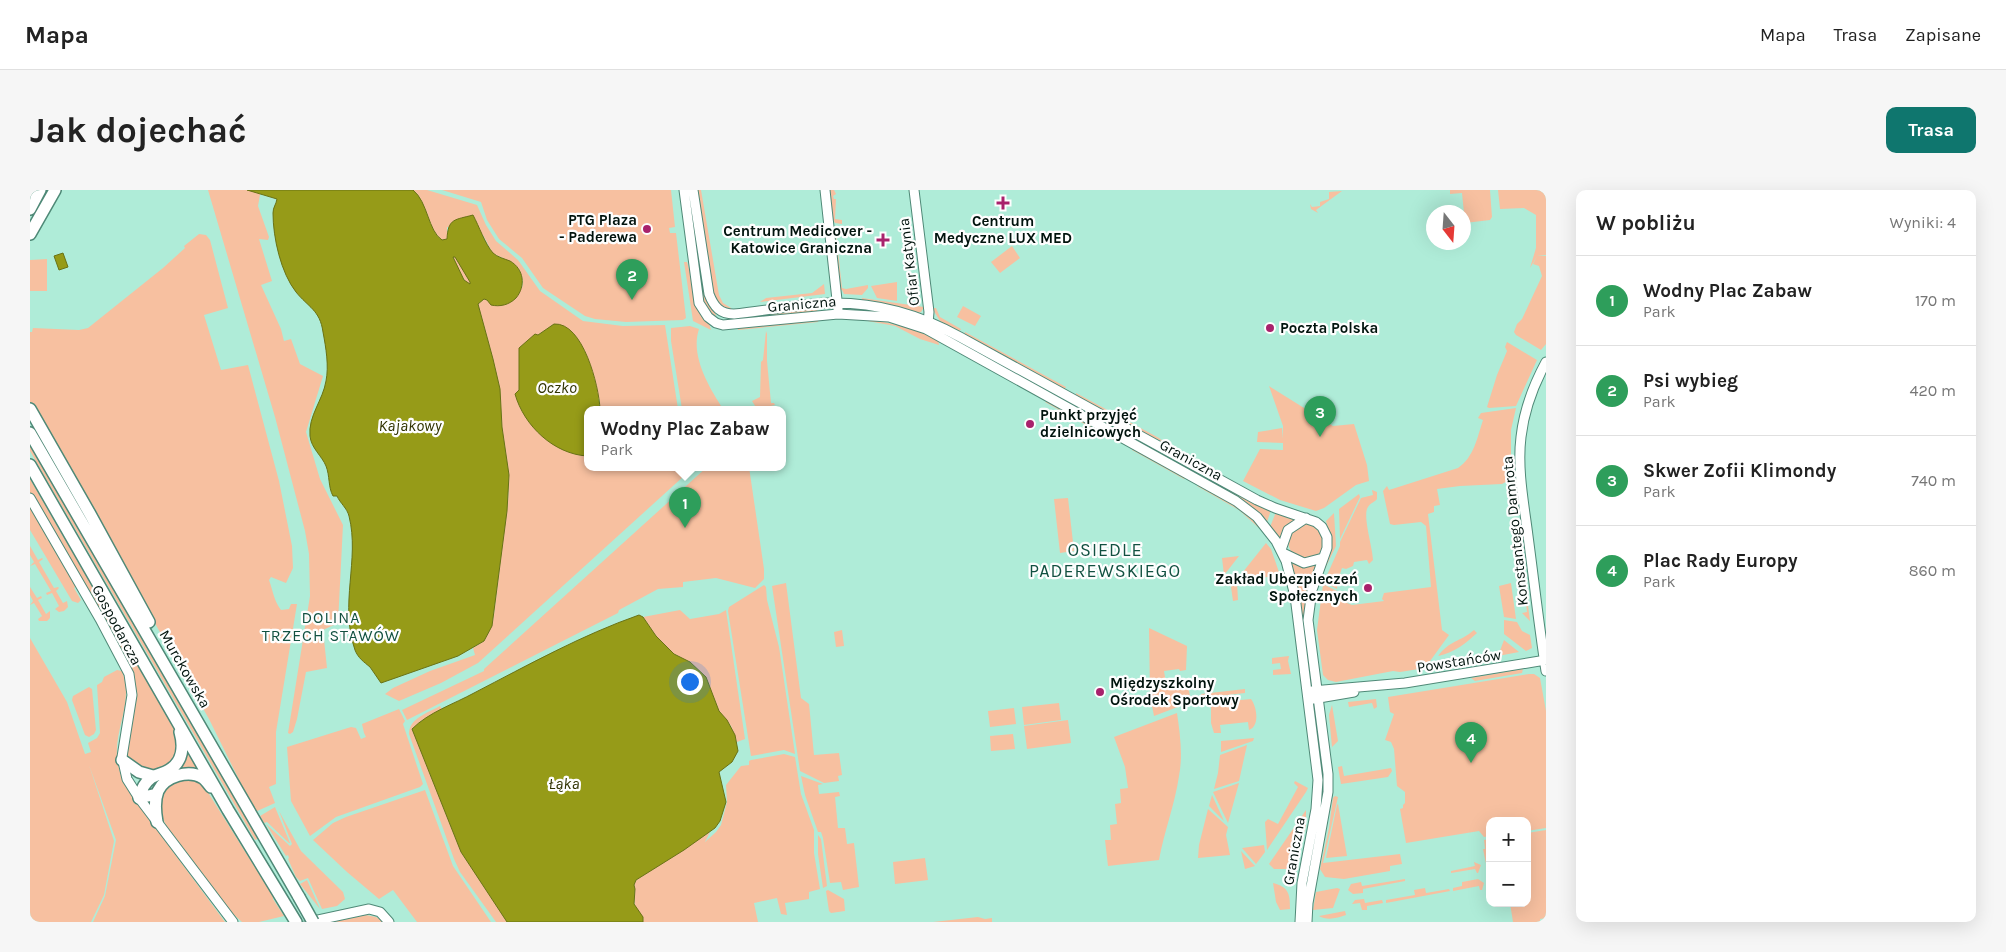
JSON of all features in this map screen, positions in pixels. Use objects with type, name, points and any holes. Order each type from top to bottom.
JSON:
[{"type":"highway","points":[[30,209],[40,190]]},
{"type":"highway","points":[[30,234],[55,190]]},
{"type":"highway","points":[[30,409],[158,638],[168,668]]},
{"type":"highway","name":"Murckowska","points":[[30,433],[168,668],[313,922]]},
{"type":"highway","points":[[30,465],[228,810],[296,922]]},
{"type":"highway","points":[[139,798],[145,783],[153,776],[173,768],[182,755],[182,738],[175,716]]},
{"type":"highway","points":[[122,760],[139,772],[153,776]]},
{"type":"highway","points":[[157,822],[155,808],[159,789],[169,779],[184,774],[197,775],[204,779],[228,810]]},
{"type":"highway","points":[[139,798],[157,794]]},
{"type":"street","name":"Graniczna","points":[[684,190],[700,304],[708,317],[720,324],[729,325],[838,314],[889,317],[928,325],[1241,504],[1262,522],[1282,551],[1295,596],[1317,771],[1314,823],[1302,882],[1300,922]]},
{"type":"street","name":"Graniczna","points":[[692,190],[710,294],[714,306],[724,313],[734,314],[837,303],[890,309],[928,325],[1261,502],[1306,518]]},
{"type":"street","points":[[825,190],[838,314]]},
{"type":"street","name":"Ofiar Katynia","points":[[914,190],[928,325]]},
{"type":"street","name":"Konstantego Damrota","points":[[1546,362],[1526,408],[1520,440],[1524,506],[1546,673]]},
{"type":"street","name":"Gospodarcza","points":[[30,498],[100,619],[129,674],[132,695],[123,741],[122,760],[127,779],[139,798],[232,922]]},
{"type":"street","points":[[1306,518],[1318,523],[1326,533],[1328,543],[1323,558],[1304,563],[1282,551],[1288,530],[1306,518]]},
{"type":"street","name":"Graniczna","points":[[1307,922],[1308,903],[1328,792],[1328,774],[1308,614],[1313,585],[1323,558]]},
{"type":"street","name":"Powstańców","points":[[1307,696],[1545,660]]},
{"type":"street","points":[[1525,664],[1546,673]]},
{"type":"street","name":"Powstańców","points":[[1318,694],[1330,697],[1376,687]]},
{"type":"street","points":[[1321,716],[1330,697]]},
{"type":"street","points":[[309,922],[369,909],[380,912],[389,922]]},
{"type":"shaded area","points":[[208,190],[262,190],[258,206],[269,237],[268,240],[259,239],[272,281],[261,285],[281,329],[284,341],[291,339],[300,364],[323,376],[306,432],[320,479],[343,525],[338,623],[323,630],[327,668],[306,672],[297,719],[293,732],[290,734],[288,733],[310,596],[309,554],[305,531],[275,417]]},
{"type":"shaded area","points":[[413,190],[427,190],[477,205],[496,241],[518,260],[540,291],[583,321],[623,326],[665,325],[678,406],[600,406],[600,401],[554,324],[519,348],[519,390],[515,394],[519,405],[533,427],[542,436],[564,450],[584,456],[584,471],[684,471],[684,476],[478,663],[441,683],[399,701],[385,694],[393,688],[430,671],[475,655],[473,648],[484,641],[492,626],[508,501],[509,475],[502,427],[500,389],[478,304],[484,299],[487,300],[522,288],[523,282],[520,271],[503,258],[493,254],[483,235],[447,227],[447,239],[442,240],[437,236],[418,195]]},
{"type":"shaded area","points":[[442,190],[671,190],[675,227],[669,228],[670,233],[676,233],[686,318],[683,320],[626,322],[595,319],[585,316],[543,288],[522,258],[499,239],[487,220],[481,202]]},
{"type":"shaded area","points":[[688,190],[707,301],[716,315],[715,318],[707,311],[703,301]]},
{"type":"shaded area","points":[[696,190],[701,190],[719,295],[723,303],[732,310],[720,304],[713,292]]},
{"type":"shaded area","points":[[828,190],[834,190],[836,194],[833,196],[836,199],[835,219],[842,220],[842,224],[835,223],[832,218]]},
{"type":"shaded area","points":[[1450,190],[1490,190],[1492,217],[1490,220],[1471,222],[1471,205],[1463,205],[1462,193],[1450,194]]},
{"type":"shaded area","points":[[1498,190],[1546,190],[1546,255],[1537,256],[1530,268],[1536,248],[1536,215],[1524,208],[1500,209]]},
{"type":"shaded area","points":[[1342,191],[1316,210],[1318,213],[1311,209],[1310,204],[1312,207],[1320,206],[1320,202],[1329,199],[1329,192]]},
{"type":"shaded area","points":[[199,234],[206,235],[210,240],[228,308],[204,315],[221,370],[248,365],[279,481],[292,546],[293,568],[286,583],[271,577],[269,580],[281,610],[289,609],[291,604],[297,604],[276,732],[276,784],[269,787],[275,803],[255,812],[209,719],[30,402],[30,332],[32,332],[33,328],[79,330],[88,328],[163,268],[185,248],[184,246]]},
{"type":"shaded area","points":[[836,234],[842,288],[868,285],[868,288],[862,295],[844,294],[840,290],[834,237]]},
{"type":"shaded area","points":[[1012,246],[1020,258],[1000,273],[991,262]]},
{"type":"shaded area","points":[[1537,256],[1546,256],[1546,344],[1541,350],[1514,332],[1542,276],[1539,266],[1533,264]]},
{"type":"shaded area","points":[[453,257],[455,257],[471,282],[470,284],[467,284],[460,273]]},
{"type":"shaded area","points":[[47,259],[47,291],[30,291],[30,260]]},
{"type":"shaded area","points":[[684,262],[687,262],[701,314],[709,323],[711,330],[693,321]]},
{"type":"shaded area","points":[[897,282],[897,301],[877,298],[871,286]]},
{"type":"shaded area","points":[[824,284],[825,294],[760,302],[766,298],[812,293]]},
{"type":"shaded area","points":[[862,298],[924,307],[921,312],[917,313],[862,301]]},
{"type":"shaded area","points":[[963,306],[981,316],[975,326],[957,317]]},
{"type":"shaded area","points":[[818,308],[817,312],[737,321],[737,317]]},
{"type":"shaded area","points":[[932,308],[936,308],[940,317],[961,329],[959,332],[940,321]]},
{"type":"shaded area","points":[[817,318],[818,322],[738,330],[738,328]]},
{"type":"shaded area","points":[[857,319],[878,321],[909,328],[938,340],[939,345],[920,339],[895,326]]},
{"type":"shaded area","points":[[690,326],[699,329],[697,350],[702,371],[721,406],[682,406],[671,341],[671,328]]},
{"type":"shaded area","points":[[766,331],[771,403],[775,405],[755,406],[752,401],[760,397],[761,362],[763,360]]},
{"type":"shaded area","points":[[965,332],[1066,387],[1064,390],[964,335]]},
{"type":"shaded area","points":[[961,341],[1192,468],[1190,471],[959,345]]},
{"type":"shaded area","points":[[1507,342],[1537,360],[1516,406],[1489,408],[1487,407],[1497,375],[1507,351],[1505,347]]},
{"type":"shaded area","points":[[1269,386],[1333,426],[1354,424],[1367,465],[1369,481],[1356,485],[1324,508],[1316,511],[1280,500],[1243,481],[1260,449],[1283,450],[1283,443],[1257,442],[1258,432],[1282,428],[1283,439],[1283,426]]},
{"type":"shaded area","points":[[1076,393],[1164,442],[1153,438],[1076,396]]},
{"type":"shaded area","points":[[1047,401],[1113,437],[1113,440],[1045,402]]},
{"type":"shaded area","points":[[1516,408],[1511,430],[1511,479],[1502,484],[1437,489],[1440,505],[1434,506],[1434,512],[1428,514],[1442,630],[1449,635],[1425,668],[1400,672],[1393,671],[1336,682],[1328,680],[1323,675],[1317,630],[1323,584],[1337,591],[1338,598],[1343,598],[1352,605],[1384,601],[1382,599],[1384,593],[1431,587],[1426,526],[1421,522],[1390,524],[1383,491],[1387,486],[1389,490],[1458,468],[1468,458],[1474,447],[1483,420],[1478,418],[1481,413]]},
{"type":"shaded area","points":[[30,444],[259,838],[255,840],[30,451]]},
{"type":"shaded area","points":[[1133,449],[1187,477],[1184,479]]},
{"type":"shaded area","points":[[703,471],[750,471],[764,569],[764,579],[755,588],[716,578],[683,582],[683,587],[658,589],[619,610],[618,613],[407,720],[402,710],[484,671]]},
{"type":"shaded area","points":[[1206,476],[1271,510],[1267,522],[1205,480]]},
{"type":"shaded area","points":[[30,479],[178,735],[179,742],[174,762],[155,772],[134,766],[126,756],[136,696],[134,678],[119,647],[30,493]]},
{"type":"shaded area","points":[[1201,485],[1240,507],[1261,527],[1259,528],[1239,510],[1197,486]]},
{"type":"shaded area","points":[[1372,490],[1377,492],[1377,499],[1368,507],[1366,517],[1373,560],[1369,564],[1367,560],[1354,562],[1353,566],[1346,569],[1342,568],[1340,574],[1344,576],[1338,577],[1337,589],[1324,582],[1361,498],[1373,495]]},
{"type":"shaded area","points":[[1359,494],[1360,497],[1340,539],[1339,509]]},
{"type":"shaded area","points":[[1068,498],[1074,551],[1060,553],[1054,499]]},
{"type":"shaded area","points":[[30,504],[77,586],[74,588],[81,600],[78,603],[72,601],[30,530]]},
{"type":"shaded area","points":[[1276,512],[1297,519],[1281,542],[1270,527]]},
{"type":"shaded area","points":[[1334,513],[1336,546],[1320,579],[1330,535],[1326,521]]},
{"type":"shaded area","points":[[1306,523],[1313,524],[1319,528],[1323,534],[1323,548],[1319,554],[1313,558],[1306,559],[1299,558],[1293,554],[1289,548],[1288,541],[1289,534],[1293,528],[1299,524]]},
{"type":"shaded area","points":[[1266,543],[1271,549],[1280,575],[1237,582],[1238,600],[1233,601],[1231,587]]},
{"type":"shaded area","points":[[30,546],[38,560],[43,559],[39,562],[54,588],[59,588],[56,591],[63,603],[67,601],[68,607],[64,611],[59,612],[55,609],[59,606],[52,593],[47,595],[46,593],[51,591],[35,564],[30,566],[34,562],[30,555]]},
{"type":"shaded area","points":[[1519,548],[1521,551],[1530,621],[1522,613],[1527,612],[1520,554],[1515,554],[1516,549]]},
{"type":"shaded area","points":[[1239,556],[1225,574],[1224,575],[1222,558]]},
{"type":"shaded area","points":[[1290,560],[1317,564],[1312,577],[1293,574]]},
{"type":"shaded area","points":[[1295,581],[1310,584],[1311,673],[1309,673]]},
{"type":"shaded area","points":[[786,583],[801,698],[809,704],[814,755],[839,753],[842,775],[838,776],[839,781],[824,783],[800,771],[772,586]]},
{"type":"shaded area","points":[[1511,583],[1516,619],[1504,617],[1499,586]]},
{"type":"shaded area","points":[[764,585],[779,647],[795,754],[784,750],[751,756],[728,611],[729,607]]},
{"type":"shaded area","points":[[30,587],[37,598],[41,596],[42,598],[38,600],[46,614],[50,611],[50,618],[47,621],[39,621],[38,619],[42,616],[34,603],[30,605],[33,601],[30,595]]},
{"type":"shaded area","points":[[680,610],[690,619],[719,614],[726,610],[745,739],[737,742],[731,726],[719,711],[706,677],[690,662],[674,654],[656,636],[643,617]]},
{"type":"shaded area","points":[[1504,620],[1517,622],[1522,631],[1530,635],[1532,648],[1526,651],[1504,634]]},
{"type":"shaded area","points":[[1149,628],[1187,646],[1186,670],[1164,671],[1166,683],[1187,680],[1191,702],[1154,716],[1150,696]]},
{"type":"shaded area","points":[[842,630],[844,646],[836,647],[834,632]]},
{"type":"shaded area","points":[[1474,630],[1477,633],[1464,644],[1449,653],[1438,656],[1451,644]]},
{"type":"shaded area","points":[[30,638],[67,702],[85,754],[91,752],[88,743],[97,738],[100,733],[97,685],[102,682],[104,677],[117,670],[122,671],[126,693],[117,745],[117,756],[122,778],[132,796],[225,922],[93,922],[105,896],[116,840],[89,765],[114,841],[104,895],[91,922],[30,922]]},
{"type":"shaded area","points":[[1504,640],[1519,652],[1498,656]]},
{"type":"shaded area","points":[[1289,656],[1288,661],[1291,674],[1273,675],[1273,670],[1281,669],[1280,663],[1272,664],[1272,658]]},
{"type":"shaded area","points":[[1523,669],[1522,673],[1475,681],[1471,678]]},
{"type":"shaded area","points":[[1529,674],[1534,674],[1540,678],[1546,711],[1546,828],[1531,830],[1531,817],[1486,817],[1486,837],[1484,837],[1479,831],[1406,843],[1400,809],[1403,808],[1405,803],[1405,792],[1397,786],[1394,749],[1391,742],[1385,740],[1394,714],[1390,712],[1388,697]]},
{"type":"shaded area","points":[[89,687],[92,689],[96,730],[89,737],[85,735],[72,700],[73,696]]},
{"type":"shaded area","points":[[1245,689],[1245,693],[1202,698],[1201,694]]},
{"type":"shaded area","points":[[1251,699],[1255,707],[1256,716],[1255,725],[1252,728],[1249,730],[1248,722],[1220,725],[1221,733],[1214,733],[1211,723],[1211,703]]},
{"type":"shaded area","points":[[1376,699],[1377,707],[1374,709],[1372,703],[1349,707],[1348,702]]},
{"type":"shaded area","points":[[1059,703],[1061,720],[1024,725],[1022,707]]},
{"type":"shaded area","points":[[1332,705],[1338,741],[1332,747],[1329,715]]},
{"type":"shaded area","points":[[440,706],[442,710],[421,721],[412,729],[461,852],[507,922],[496,922],[460,872],[409,734],[412,724],[416,720]]},
{"type":"shaded area","points":[[1014,708],[1016,724],[990,727],[988,711]]},
{"type":"shaded area","points":[[399,709],[405,721],[403,724],[423,784],[420,787],[336,817],[310,836],[291,801],[287,747],[351,727],[356,728],[361,739],[366,737],[362,724]]},
{"type":"shaded area","points":[[1177,713],[1181,760],[1175,797],[1159,860],[1108,866],[1105,840],[1111,840],[1110,825],[1117,824],[1115,804],[1121,803],[1120,789],[1128,788],[1125,767],[1114,737]]},
{"type":"shaded area","points":[[1314,719],[1317,719],[1325,789],[1308,872],[1318,819]]},
{"type":"shaded area","points":[[1068,720],[1071,743],[1027,749],[1024,726]]},
{"type":"shaded area","points":[[1013,734],[1015,749],[991,751],[990,736]]},
{"type":"shaded area","points":[[1254,738],[1253,741],[1221,752],[1221,741]]},
{"type":"shaded area","points":[[1247,745],[1239,781],[1214,789],[1220,755]]},
{"type":"shaded area","points":[[187,750],[200,772],[179,771],[177,768]]},
{"type":"shaded area","points":[[784,754],[795,757],[801,794],[814,830],[814,853],[820,889],[809,892],[809,899],[785,903],[787,915],[781,914],[777,898],[754,903],[758,922],[643,922],[641,914],[635,907],[634,885],[636,880],[710,832],[705,842],[716,832],[721,825],[727,802],[726,785],[741,766],[749,765],[751,760]]},
{"type":"shaded area","points":[[1342,766],[1344,776],[1391,768],[1392,771],[1388,777],[1341,784],[1338,767]]},
{"type":"shaded area","points":[[801,776],[823,784],[818,785],[819,794],[839,792],[840,796],[835,797],[838,828],[845,828],[847,844],[854,843],[859,887],[843,890],[841,882],[830,883],[823,838],[821,832],[818,832],[805,795]]},
{"type":"shaded area","points":[[183,780],[196,781],[204,786],[284,916],[259,922],[242,922],[232,913],[167,828],[159,806],[163,792],[173,783]]},
{"type":"shaded area","points":[[1295,781],[1308,788],[1267,850],[1265,822],[1268,819],[1278,824],[1298,787],[1294,783]]},
{"type":"shaded area","points":[[1239,783],[1228,823],[1213,792]]},
{"type":"shaded area","points":[[425,790],[453,866],[491,922],[417,922],[393,890],[379,899],[313,840],[333,823],[346,817]]},
{"type":"shaded area","points":[[1212,795],[1224,821],[1209,806]]},
{"type":"shaded area","points":[[1335,796],[1338,797],[1323,863],[1400,854],[1402,864],[1390,866],[1390,871],[1344,879],[1325,877],[1320,869],[1333,798]]},
{"type":"shaded area","points":[[1337,805],[1347,856],[1326,858]]},
{"type":"shaded area","points":[[275,807],[290,843],[267,822],[264,823],[260,816]]},
{"type":"shaded area","points":[[1208,809],[1228,827],[1226,835],[1230,855],[1198,858],[1199,845]]},
{"type":"shaded area","points":[[1306,810],[1306,825],[1299,855],[1290,869],[1274,869],[1269,864]]},
{"type":"shaded area","points":[[279,811],[301,851],[343,892],[345,899],[337,906],[322,909],[308,878],[300,881],[296,877],[288,855],[286,856],[266,824],[290,846],[292,844]]},
{"type":"shaded area","points":[[1546,830],[1546,918],[1540,919],[1540,922],[1513,922],[1511,907],[1531,907],[1531,832]]},
{"type":"shaded area","points":[[818,835],[821,839],[827,886],[823,888],[818,854]]},
{"type":"shaded area","points":[[1484,840],[1486,840],[1486,864],[1483,849],[1485,849]]},
{"type":"shaded area","points":[[1264,845],[1265,852],[1256,864],[1242,848]]},
{"type":"shaded area","points":[[1241,851],[1255,866],[1245,869]]},
{"type":"shaded area","points":[[925,858],[928,880],[895,884],[893,862]]},
{"type":"shaded area","points":[[1474,862],[1481,865],[1478,873],[1475,869],[1451,873],[1451,871],[1475,866]]},
{"type":"shaded area","points":[[1405,879],[1405,881],[1363,889],[1363,893],[1353,894],[1348,890],[1351,884],[1361,882],[1362,886]]},
{"type":"shaded area","points":[[1478,879],[1484,883],[1482,890],[1480,890],[1479,886],[1453,891],[1453,888],[1462,886],[1462,882]]},
{"type":"shaded area","points":[[307,880],[320,909],[300,884]]},
{"type":"shaded area","points":[[1273,883],[1288,892],[1290,909],[1280,910],[1276,902]]},
{"type":"shaded area","points":[[1425,888],[1426,893],[1449,889],[1450,891],[1386,903],[1386,900],[1415,895],[1414,890]]},
{"type":"shaded area","points":[[1340,889],[1333,908],[1313,910],[1316,892]]},
{"type":"shaded area","points":[[828,890],[844,899],[845,911],[831,913],[829,911],[826,891]]},
{"type":"shaded area","points":[[1364,899],[1365,903],[1382,900],[1383,903],[1367,906],[1367,910],[1362,910],[1360,903],[1352,904],[1355,900]]},
{"type":"shaded area","points":[[1345,911],[1346,915],[1336,918],[1329,919],[1319,916]]},
{"type":"shaded area","points":[[366,915],[376,917],[384,922],[333,922]]},
{"type":"shaded area","points":[[978,917],[992,918],[992,922],[933,922]]},
{"type":"water","name":"Kajakowy","points":[[247,190],[413,190],[422,202],[437,236],[442,240],[447,239],[451,223],[457,219],[473,215],[493,253],[515,264],[521,273],[521,288],[516,298],[501,306],[491,305],[484,299],[478,304],[500,389],[502,427],[509,475],[507,511],[492,626],[484,641],[458,656],[381,683],[355,650],[351,633],[349,599],[352,533],[349,516],[337,496],[333,496],[326,466],[312,444],[310,436],[311,422],[327,375],[324,338],[319,319],[313,309],[296,292],[282,265],[273,223],[273,211],[277,199]],"holes":[[[453,257],[455,257],[470,282],[470,284],[464,280]]]},
{"type":"water","points":[[63,253],[68,267],[59,270],[54,256]]},
{"type":"water","name":"Oczko","points":[[554,324],[564,326],[573,333],[588,357],[593,371],[600,406],[584,406],[584,456],[563,450],[552,444],[533,427],[519,406],[515,394],[519,390],[519,348],[535,334],[538,335]]},
{"type":"water","name":"Łąka","points":[[639,615],[643,617],[656,636],[674,654],[690,662],[706,677],[719,711],[727,720],[735,735],[738,751],[732,762],[719,772],[726,802],[720,821],[715,828],[684,850],[636,880],[634,885],[634,904],[643,917],[643,922],[507,922],[461,852],[412,729],[434,713],[555,651]]},
{"type":"place","name":"Centrum Medyczne LUX MED","points":[[1003,203]]},
{"type":"place","name":"PTG Plaza - Paderewa","points":[[647,229]]},
{"type":"place","name":"Centrum Medicover - Katowice Graniczna","points":[[883,240]]},
{"type":"place","name":"Psi wybieg","points":[[632,300]]},
{"type":"place","name":"Poczta Polska","points":[[1270,328]]},
{"type":"place","name":"Punkt przyjęć dzielnicowych","points":[[1030,424]]},
{"type":"place","name":"Skwer Zofii Klimondy","points":[[1320,437]]},
{"type":"place","name":"Wodny Plac Zabaw","points":[[685,528]]},
{"type":"place","name":"Zakład Ubezpieczeń Społecznych","points":[[1368,588]]},
{"type":"place","name":"Międzyszkolny Ośrodek Sportowy","points":[[1100,692]]},
{"type":"place","name":"Plac Rady Europy","points":[[1471,763]]},
{"type":"district","name":"OSIEDLE PADEREWSKIEGO","points":[[1105,560]]},
{"type":"district","name":"DOLINA TRZECH STAWÓW","points":[[331,626]]}]
